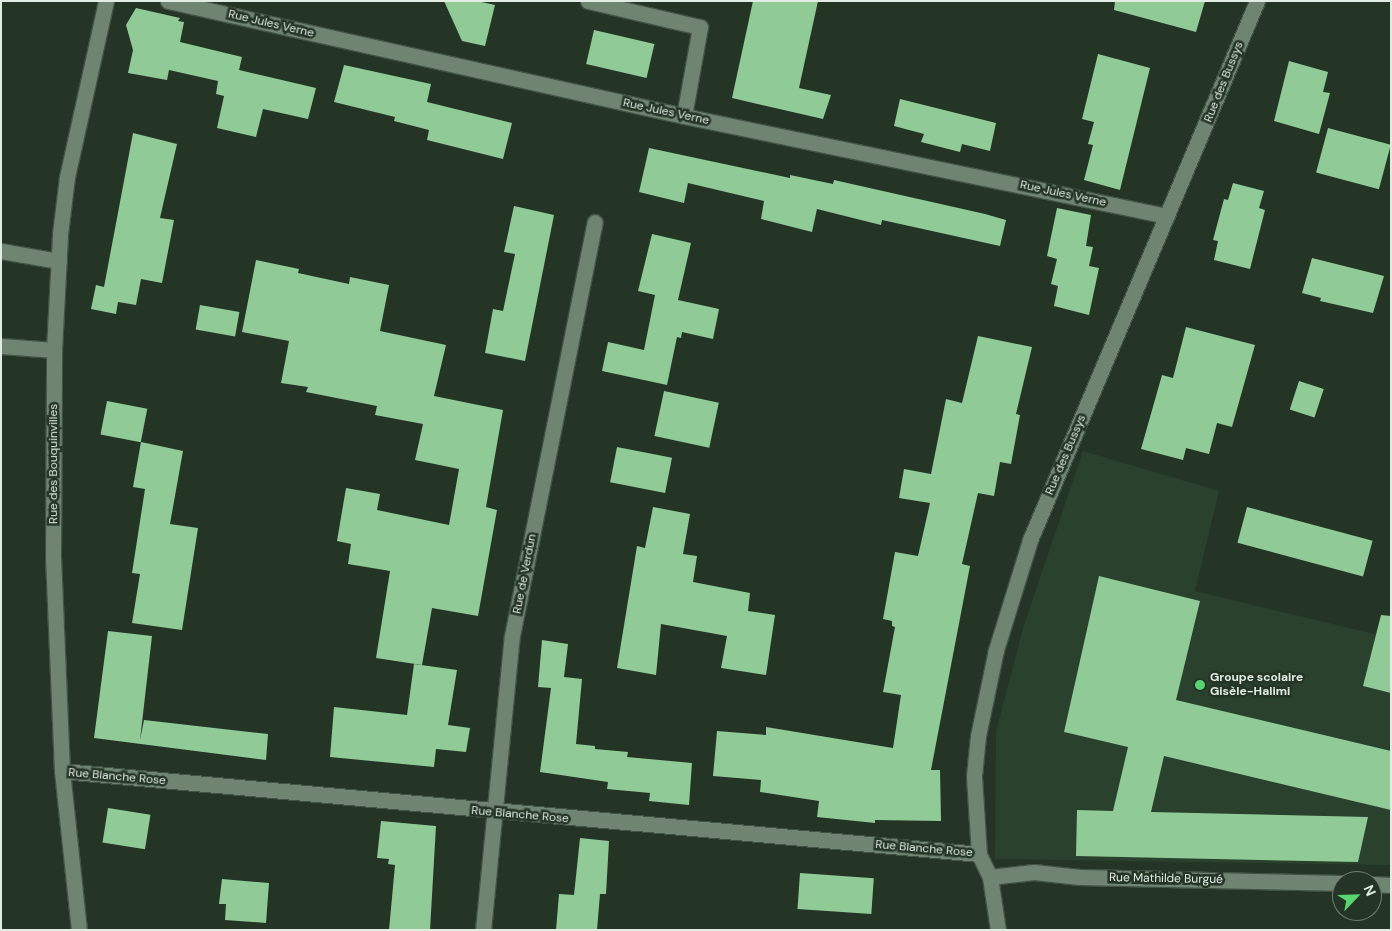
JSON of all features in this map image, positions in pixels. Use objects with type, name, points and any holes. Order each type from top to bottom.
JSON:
[{"type":"street","name":"Rue des Bouquinvilles","points":[[79,930],[62,771],[54,559],[54,350],[59,261],[67,177],[106,1]]},
{"type":"street","name":"Rue Jules Verne","points":[[168,1],[684,116],[1167,216]]},
{"type":"street","points":[[588,1],[700,27],[684,116]]},
{"type":"street","name":"Rue des Bussys","points":[[998,930],[990,876],[979,854],[974,776],[978,736],[1007,611],[1030,540],[1257,1]]},
{"type":"street","name":"Rue de Verdun","points":[[483,930],[512,636],[595,222]]},
{"type":"street","points":[[1,251],[59,261]]},
{"type":"street","points":[[1,346],[54,350]]},
{"type":"street","name":"Rue Blanche Rose","points":[[62,771],[494,812],[979,854]]},
{"type":"street","name":"Rue Mathilde Burgué","points":[[990,876],[1034,872],[1080,877],[1332,883]]},
{"type":"shaded area","name":"Groupe scolaire Gisèle-Halimi","points":[[1083,451],[1219,491],[1195,591],[1391,638],[1391,865],[995,859],[996,731],[1024,625]]},
{"type":"building","points":[[444,1],[477,1],[495,5],[485,46],[462,41]]},
{"type":"building","points":[[753,1],[818,1],[799,88],[831,95],[823,119],[732,98]]},
{"type":"building","points":[[1115,1],[1205,1],[1196,32],[1114,10]]},
{"type":"building","points":[[136,8],[180,18],[178,21],[184,22],[180,42],[242,57],[239,70],[316,88],[308,119],[263,109],[256,137],[217,128],[224,96],[216,94],[218,81],[169,70],[167,80],[128,73],[133,50],[126,25]]},
{"type":"building","points":[[594,30],[654,44],[647,78],[586,64]]},
{"type":"building","points":[[1098,54],[1150,68],[1120,190],[1084,180],[1093,145],[1088,144],[1094,122],[1082,119]]},
{"type":"building","points":[[1289,61],[1328,72],[1323,92],[1330,93],[1319,134],[1274,121]]},
{"type":"building","points":[[344,65],[431,84],[427,102],[512,123],[503,159],[427,140],[429,130],[394,121],[395,117],[334,102]]},
{"type":"building","points":[[900,99],[996,123],[990,151],[962,144],[960,152],[921,142],[924,134],[894,126]]},
{"type":"building","points":[[1328,128],[1391,145],[1379,189],[1316,172]]},
{"type":"building","points":[[133,133],[177,144],[160,218],[174,220],[162,283],[141,279],[136,305],[118,302],[116,314],[91,309],[96,285],[104,287]]},
{"type":"building","points":[[649,148],[790,178],[790,175],[833,184],[834,180],[985,214],[1006,220],[1000,246],[882,220],[881,225],[817,209],[812,232],[761,219],[764,201],[688,183],[684,203],[639,192]]},
{"type":"building","points":[[1233,183],[1264,191],[1259,208],[1265,210],[1250,269],[1214,260],[1218,241],[1213,240],[1224,199],[1228,200]]},
{"type":"building","points":[[514,206],[554,215],[525,361],[485,353],[493,309],[503,311],[515,254],[504,252]]},
{"type":"building","points":[[1057,208],[1091,215],[1086,246],[1093,247],[1089,266],[1099,268],[1089,315],[1054,306],[1058,286],[1051,284],[1057,259],[1047,256]]},
{"type":"building","points":[[652,234],[691,243],[678,300],[719,309],[713,339],[682,332],[681,338],[677,337],[667,385],[602,371],[608,342],[644,350],[655,295],[638,291]]},
{"type":"building","points":[[1312,258],[1384,276],[1373,313],[1320,301],[1321,298],[1302,293]]},
{"type":"building","points":[[256,260],[299,269],[298,273],[349,284],[350,277],[389,285],[380,331],[446,345],[434,396],[503,410],[486,507],[497,510],[478,616],[432,608],[422,665],[376,658],[390,571],[348,564],[351,544],[337,541],[346,488],[380,494],[377,510],[449,525],[459,469],[415,460],[423,424],[375,415],[377,406],[306,392],[308,387],[281,383],[289,341],[242,332]]},
{"type":"building","points":[[200,305],[239,312],[235,337],[196,330]]},
{"type":"building","points":[[1186,327],[1255,345],[1232,427],[1217,423],[1209,454],[1186,448],[1183,460],[1141,449],[1162,375],[1173,378]]},
{"type":"building","points":[[978,336],[1032,347],[1016,414],[1020,415],[1011,464],[1000,462],[994,496],[978,493],[962,564],[970,566],[931,770],[940,770],[941,821],[875,820],[875,823],[817,817],[819,801],[760,792],[761,780],[713,776],[717,731],[766,735],[766,727],[893,748],[901,695],[883,692],[895,627],[892,626],[892,621],[883,619],[895,552],[918,556],[930,503],[899,498],[904,469],[931,474],[946,399],[962,403]]},
{"type":"building","points":[[1299,381],[1324,389],[1314,418],[1290,410]]},
{"type":"building","points":[[664,391],[719,403],[709,448],[654,436]]},
{"type":"building","points":[[107,401],[147,409],[141,442],[101,434]]},
{"type":"building","points":[[141,442],[183,451],[170,524],[198,528],[182,630],[132,623],[140,574],[132,573],[145,489],[133,487]]},
{"type":"building","points":[[617,447],[672,458],[665,493],[610,482]]},
{"type":"building","points":[[653,507],[690,514],[683,554],[697,556],[693,582],[750,593],[748,611],[775,615],[766,675],[721,668],[727,636],[661,624],[656,675],[617,668],[637,546],[645,548]]},
{"type":"building","points":[[1247,507],[1373,541],[1363,576],[1237,543]]},
{"type":"building","points":[[1099,576],[1200,601],[1176,700],[1391,751],[1391,810],[1164,756],[1151,812],[1368,817],[1358,862],[1076,856],[1077,810],[1113,811],[1128,747],[1064,732]]},
{"type":"building","points":[[1381,615],[1391,616],[1391,693],[1363,686]]},
{"type":"building","points":[[108,631],[152,636],[140,740],[144,720],[268,734],[266,760],[94,738]]},
{"type":"building","points":[[542,640],[568,644],[564,677],[582,679],[576,744],[595,746],[595,749],[628,752],[627,757],[692,763],[689,805],[649,801],[650,793],[607,789],[608,782],[540,772],[551,688],[538,687]]},
{"type":"building","points":[[414,664],[457,670],[448,725],[470,728],[466,752],[436,749],[434,767],[330,757],[334,707],[407,715]]},
{"type":"building","points":[[108,808],[150,815],[145,849],[103,843]]},
{"type":"building","points":[[381,821],[436,826],[430,930],[389,930],[395,865],[388,864],[389,859],[377,858]]},
{"type":"building","points":[[580,838],[609,841],[606,894],[600,894],[597,930],[556,930],[559,894],[574,895]]},
{"type":"building","points":[[800,873],[874,878],[871,914],[797,909]]},
{"type":"building","points":[[222,879],[269,883],[266,923],[225,920],[226,904],[219,904]]},
{"type":"place","name":"Groupe scolaire Gisèle-Halimi","points":[[1200,685]]}]
